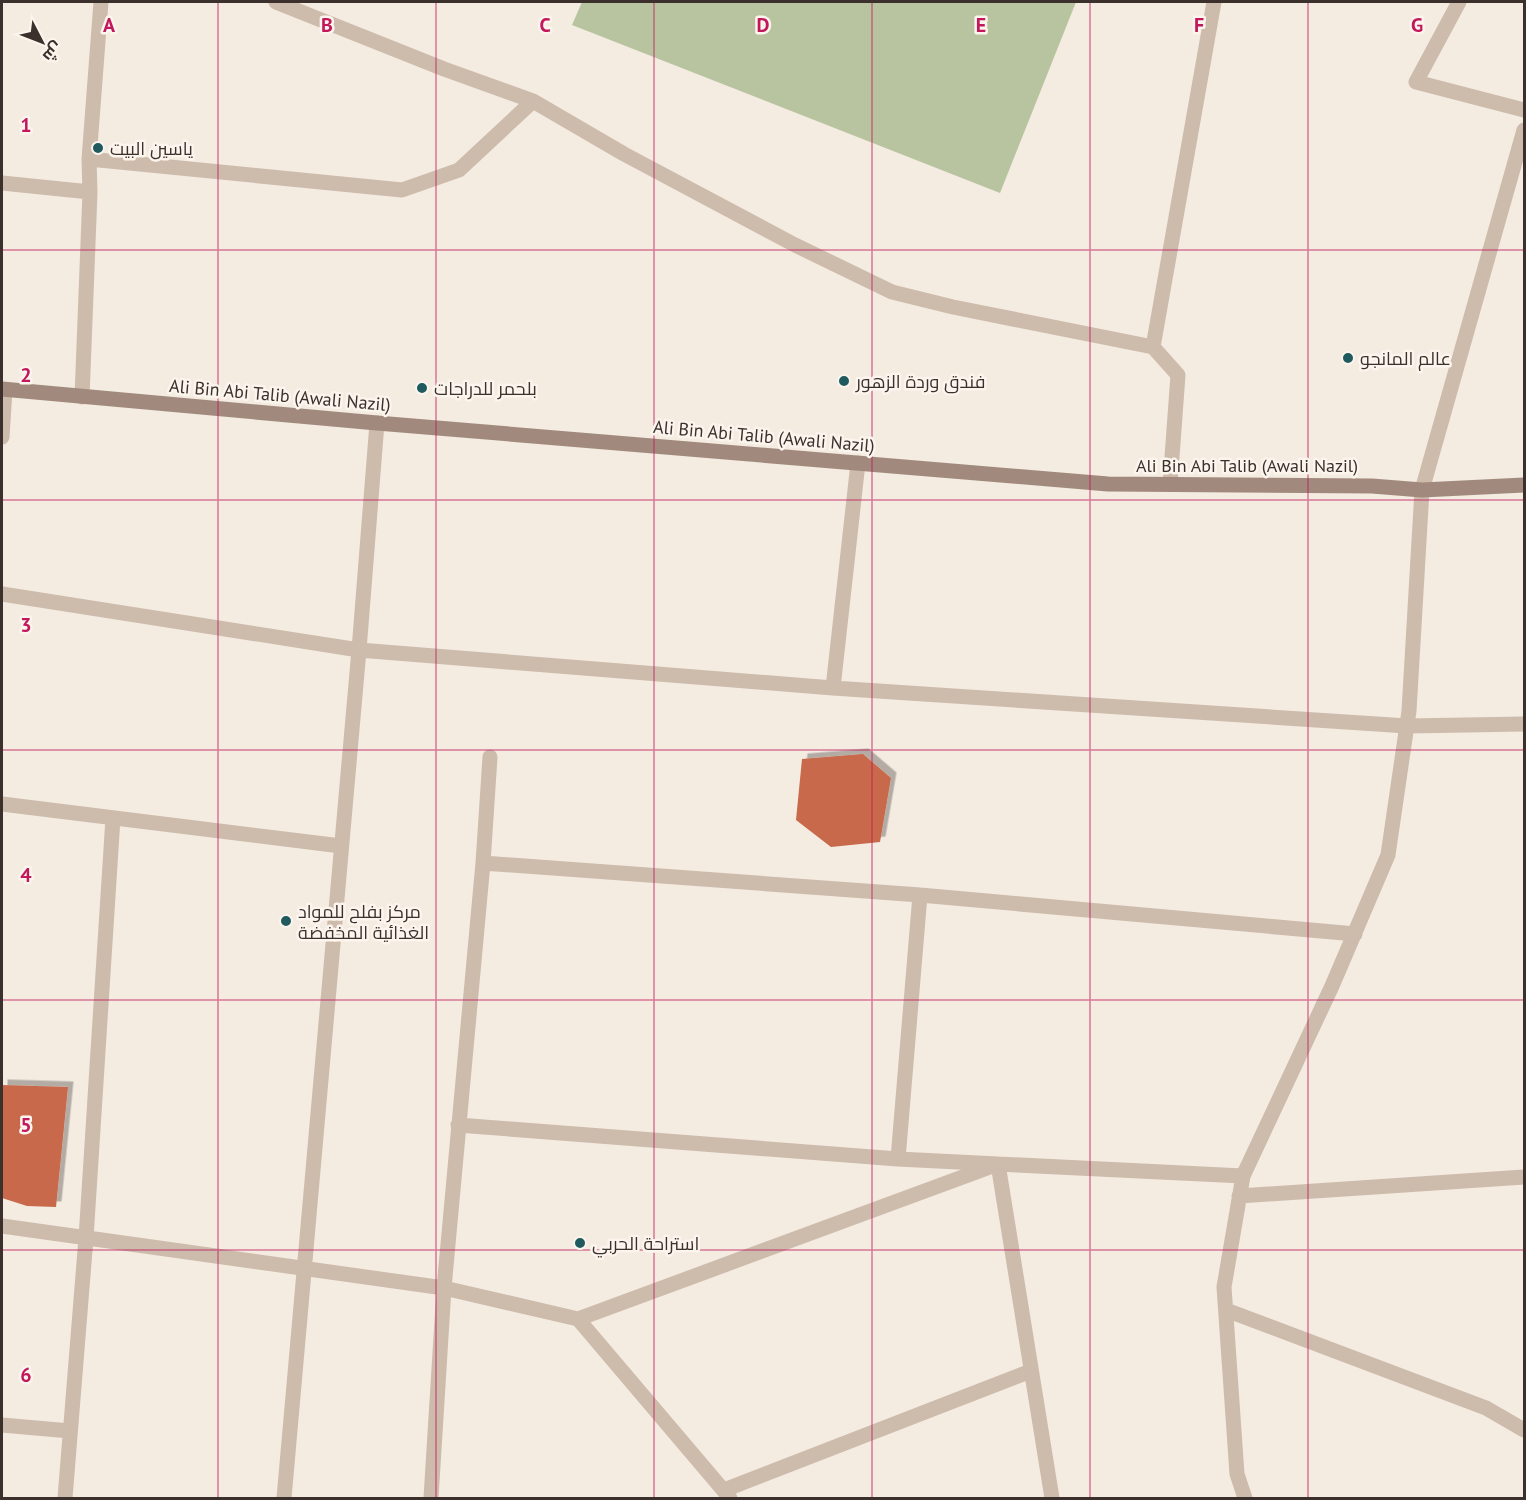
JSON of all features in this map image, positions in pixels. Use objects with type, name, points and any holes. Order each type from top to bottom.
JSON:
[{"type":"main road","name":"Ali Bin Abi Talib (Awali Nazil)","points":[[3,389],[377,423],[1108,484],[1372,486],[1422,490],[1524,485]]},
{"type":"street","points":[[82,397],[90,192],[89,159],[101,2]]},
{"type":"street","points":[[276,2],[444,69],[533,101],[795,245],[892,292],[953,307],[1153,347],[1178,375],[1170,484]]},
{"type":"street","points":[[1153,347],[1214,2]]},
{"type":"street","points":[[1459,2],[1416,82],[1524,110]]},
{"type":"street","points":[[89,159],[402,190],[459,170],[533,101]]},
{"type":"street","points":[[1245,1498],[1237,1474],[1224,1287],[1243,1176],[1355,934],[1388,855],[1407,726],[1422,490],[1524,130]]},
{"type":"street","points":[[2,183],[90,192]]},
{"type":"street","points":[[2,437],[3,389]]},
{"type":"street","points":[[285,1498],[377,423]]},
{"type":"street","points":[[833,688],[858,463]]},
{"type":"street","points":[[2,594],[359,650],[833,688],[1407,726],[1524,724]]},
{"type":"street","points":[[431,1498],[444,1288],[483,863],[490,757]]},
{"type":"street","points":[[2,804],[341,846]]},
{"type":"street","points":[[65,1498],[86,1238],[113,818]]},
{"type":"street","points":[[483,863],[920,895],[1355,934]]},
{"type":"street","points":[[898,1159],[920,895]]},
{"type":"street","points":[[458,1125],[898,1159],[1243,1176]]},
{"type":"street","points":[[2,1226],[444,1288],[578,1319],[998,1164]]},
{"type":"street","points":[[998,1164],[1052,1498]]},
{"type":"street","points":[[1239,1196],[1524,1177]]},
{"type":"street","points":[[1226,1310],[1486,1408],[1524,1430]]},
{"type":"street","points":[[578,1319],[727,1494],[1031,1371]]},
{"type":"street","points":[[2,1425],[70,1431]]},
{"type":"green space","points":[[582,2],[1076,2],[1000,193],[572,25]]},
{"type":"building","points":[[863,754],[891,778],[880,842],[831,847],[796,820],[802,759]]},
{"type":"building","points":[[2,1085],[68,1087],[56,1207],[27,1206],[2,1198]]},
{"type":"place","name":"ياسين البيت","points":[[98,148]]},
{"type":"place","name":"عالم المانجو","points":[[1348,358]]},
{"type":"place","name":"فندق وردة الزهور","points":[[844,381]]},
{"type":"place","name":"بلحمر للدراجات","points":[[422,388]]},
{"type":"place","name":"مركز بفلح للمواد الغذائية المخفضة","points":[[286,921]]},
{"type":"place","name":"استراحة الحربي","points":[[580,1243]]}]
